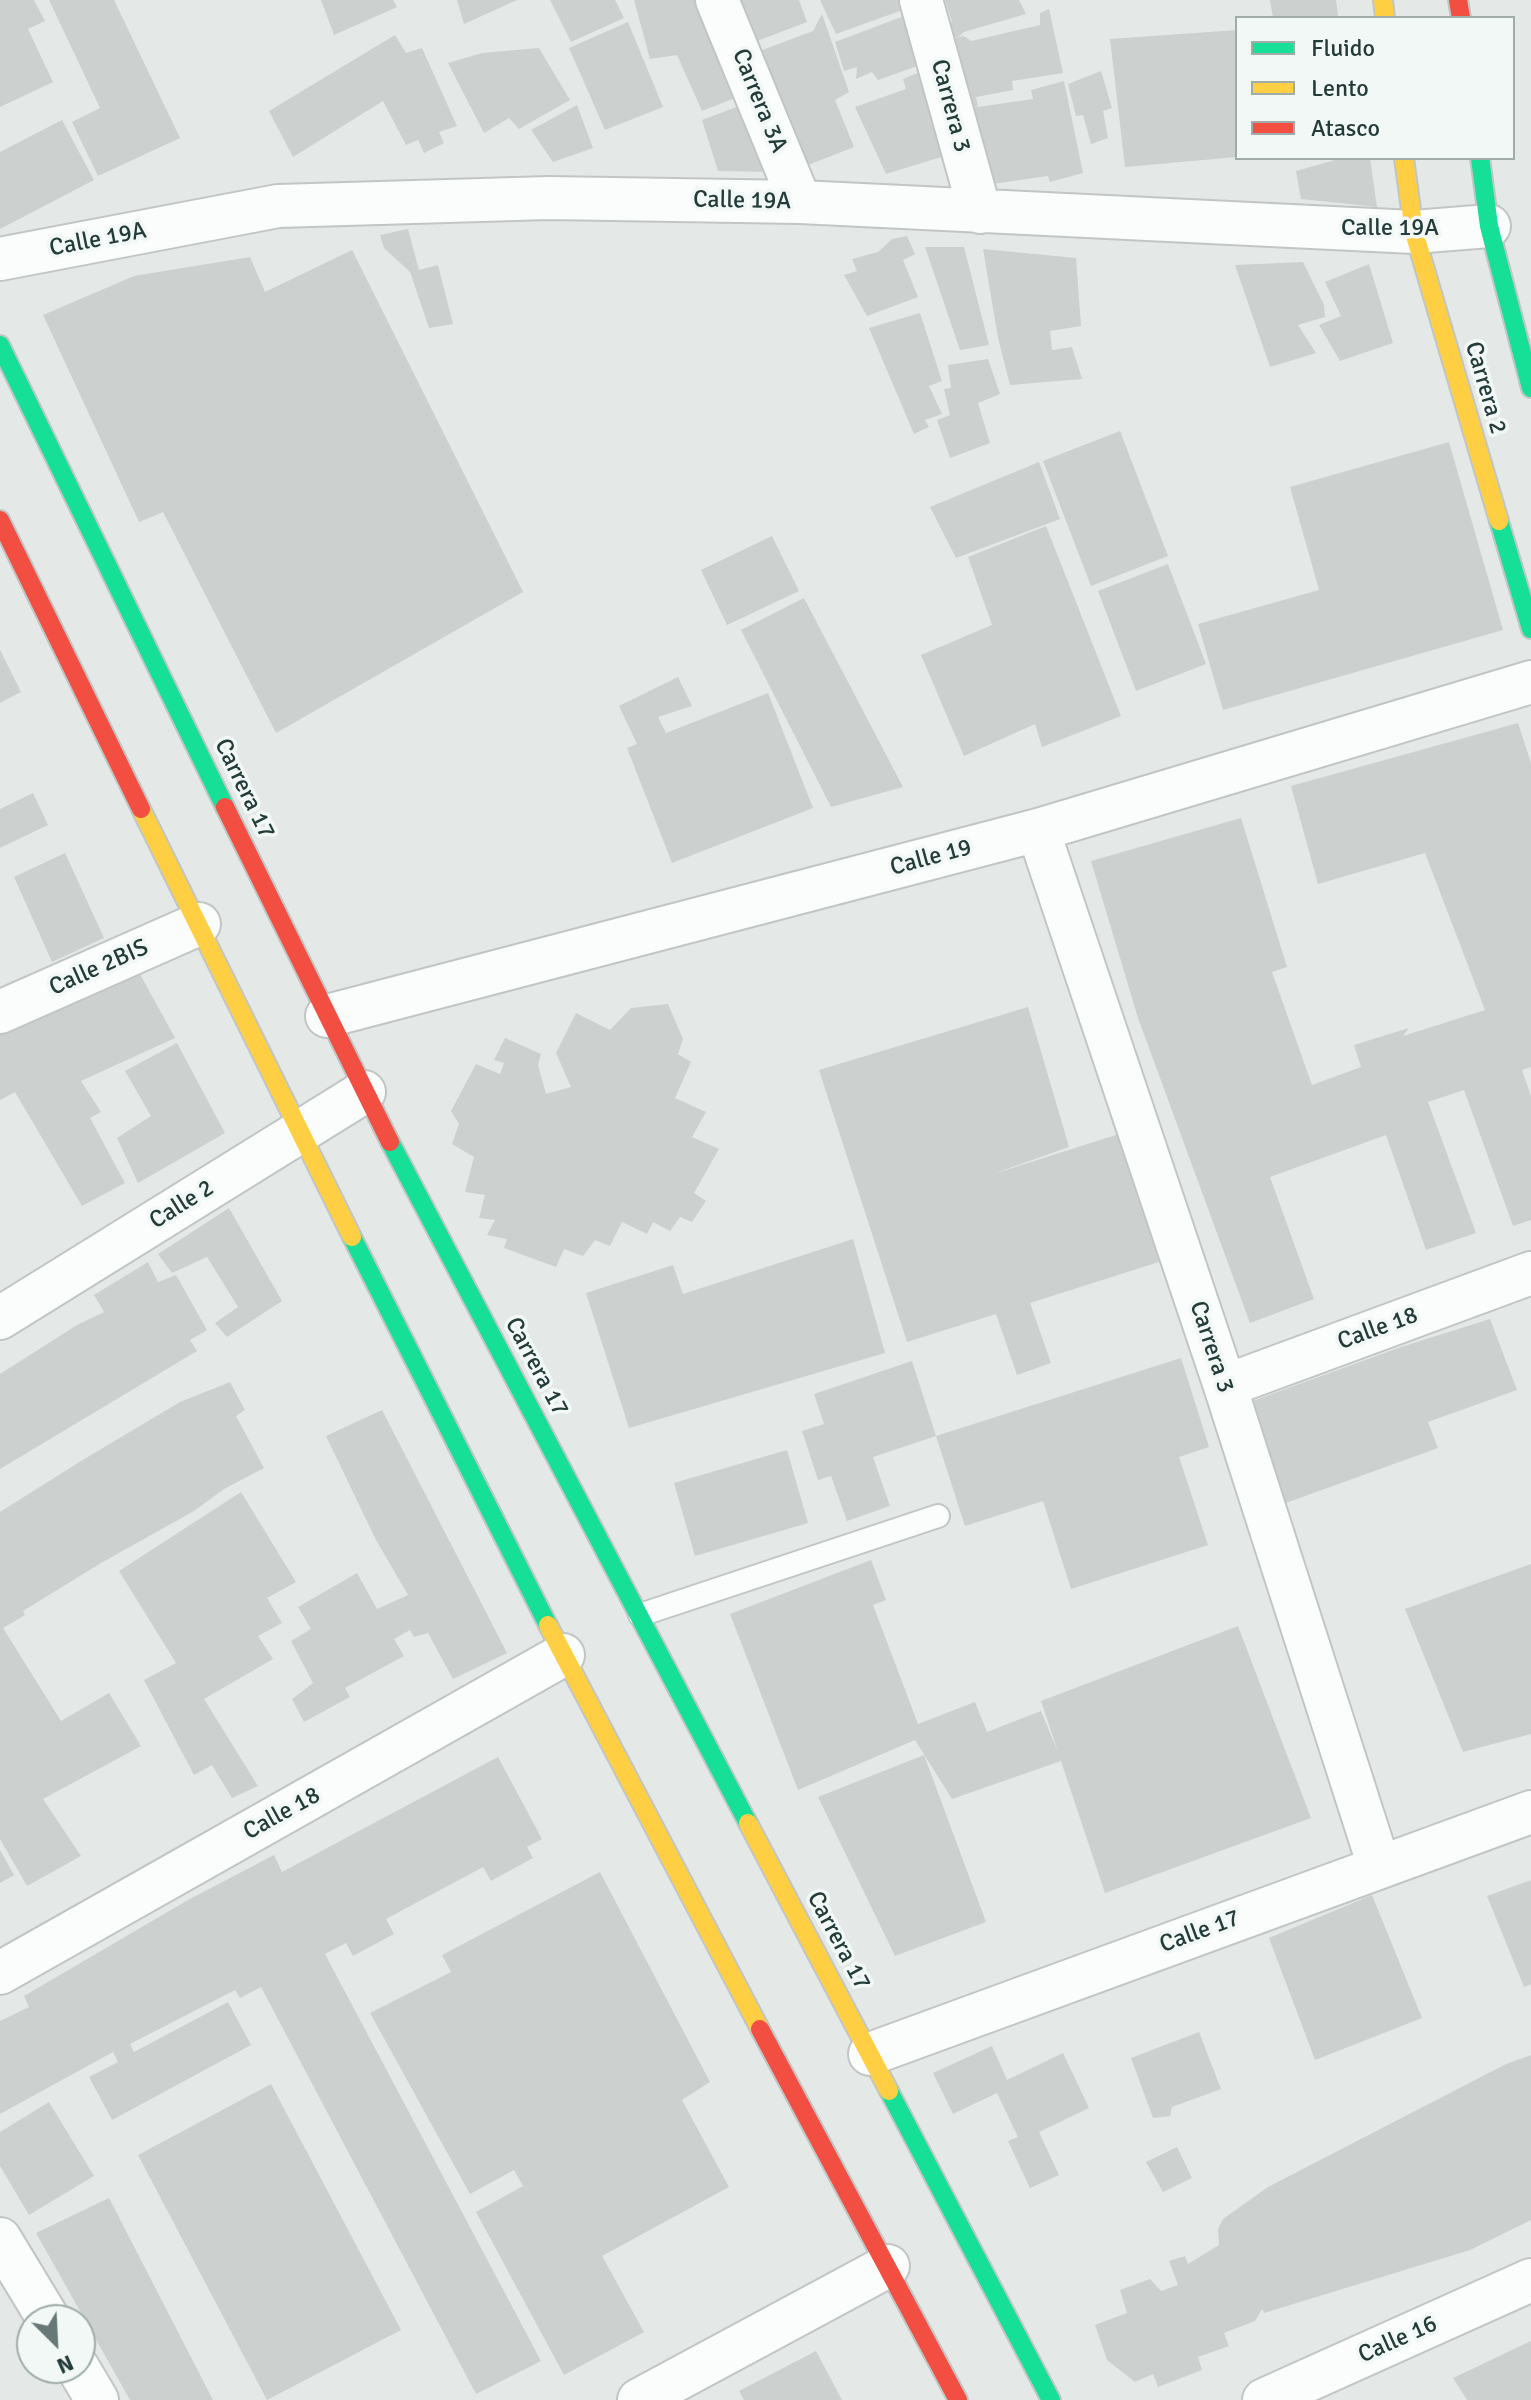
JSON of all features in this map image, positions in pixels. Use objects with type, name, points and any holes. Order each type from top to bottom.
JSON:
[{"type":"main road","name":"Carrera 2","points":[[1404,160],[1414,232],[1531,629]]},
{"type":"main road","name":"Carrera 2","points":[[1480,160],[1489,226],[1531,388]]},
{"type":"main road","name":"Carrera 17","points":[[0,345],[364,1092],[1051,2400]]},
{"type":"main road","points":[[0,520],[299,1132],[563,1655],[958,2400]]},
{"type":"street","name":"Carrera 3A","points":[[717,0],[800,202]]},
{"type":"street","name":"Carrera 3","points":[[921,0],[980,212]]},
{"type":"street","name":"Calle 19A","points":[[0,259],[278,206],[549,198],[800,202],[1414,232],[1489,226]]},
{"type":"street","name":"Calle 19","points":[[327,1016],[1038,830],[1531,682]]},
{"type":"street","name":"Carrera 3","points":[[1038,830],[1225,1386],[1379,1866]]},
{"type":"street","name":"Calle 2BIS","points":[[0,1012],[199,924]]},
{"type":"street","name":"Calle 2","points":[[0,1318],[364,1092]]},
{"type":"street","name":"Calle 18","points":[[1225,1386],[1531,1273]]},
{"type":"street","name":"Calle 18","points":[[0,1973],[563,1655]]},
{"type":"street","name":"Calle 17","points":[[870,2054],[1531,1812]]},
{"type":"street","points":[[0,2239],[39,2304]]},
{"type":"street","points":[[639,2400],[888,2266]]},
{"type":"street","name":"Calle 16","points":[[1264,2400],[1531,2280]]},
{"type":"lane","points":[[640,1615],[938,1516]]},
{"type":"building","points":[[0,0],[34,0],[45,21],[28,29],[53,82],[0,107]]},
{"type":"building","points":[[49,0],[114,0],[180,138],[98,176],[72,122],[100,108]]},
{"type":"building","points":[[321,0],[393,0],[397,7],[334,35]]},
{"type":"building","points":[[457,0],[517,0],[464,24]]},
{"type":"building","points":[[550,0],[615,0],[624,18],[571,42]]},
{"type":"building","points":[[634,0],[705,0],[743,95],[702,111],[677,55],[650,59]]},
{"type":"building","points":[[733,0],[799,0],[807,22],[752,43]]},
{"type":"building","points":[[820,0],[908,0],[911,7],[836,34]]},
{"type":"building","points":[[945,0],[1019,0],[1026,14],[949,38],[942,24],[952,22]]},
{"type":"building","points":[[1270,0],[1336,0],[1338,16],[1273,16]]},
{"type":"building","points":[[1049,9],[1063,73],[1012,81],[1013,90],[976,97],[978,107],[968,106],[949,41],[964,36],[971,41],[1040,25],[1040,13]]},
{"type":"building","points":[[912,13],[922,34],[910,41],[926,63],[878,80],[872,72],[856,79],[857,67],[844,71],[835,42]]},
{"type":"building","points":[[822,14],[849,92],[835,100],[854,147],[798,169],[757,52],[813,31]]},
{"type":"building","points":[[628,22],[663,107],[605,130],[569,48]]},
{"type":"building","points":[[1235,30],[1235,157],[1125,167],[1110,39]]},
{"type":"building","points":[[395,35],[406,53],[422,48],[457,126],[439,132],[444,143],[424,153],[418,140],[406,145],[383,101],[293,157],[269,111]]},
{"type":"building","points":[[539,48],[570,100],[519,129],[509,118],[484,133],[448,63],[482,53]]},
{"type":"building","points":[[927,69],[954,153],[886,174],[855,107],[906,89],[903,79]]},
{"type":"building","points":[[1101,71],[1112,108],[1103,111],[1108,138],[1091,144],[1083,115],[1076,116],[1068,84]]},
{"type":"building","points":[[1064,81],[1083,173],[1050,182],[1048,176],[992,184],[970,108],[1033,99],[1031,90]]},
{"type":"building","points":[[747,103],[772,172],[718,171],[702,120]]},
{"type":"building","points":[[577,105],[593,148],[553,162],[531,130]]},
{"type":"building","points":[[62,120],[94,180],[0,229],[0,152]]},
{"type":"building","points":[[1335,160],[1370,160],[1377,207],[1301,199],[1296,171]]},
{"type":"building","points":[[408,229],[419,270],[438,265],[453,324],[429,328],[410,272],[384,248],[380,235]]},
{"type":"building","points":[[907,236],[915,254],[903,260],[918,297],[867,316],[844,275],[857,271],[852,259],[878,252],[892,239]]},
{"type":"building","points":[[925,247],[964,247],[989,345],[960,350]]},
{"type":"building","points":[[983,249],[1076,258],[1081,326],[1050,331],[1052,350],[1072,347],[1082,379],[1010,385],[998,338]]},
{"type":"building","points":[[352,250],[523,592],[276,733],[163,512],[139,522],[43,315],[134,276],[250,257],[265,292]]},
{"type":"building","points":[[1303,262],[1324,305],[1325,317],[1298,325],[1316,353],[1270,367],[1235,265]]},
{"type":"building","points":[[1369,264],[1393,343],[1340,361],[1319,325],[1341,316],[1325,282]]},
{"type":"building","points":[[920,313],[942,381],[929,386],[942,414],[925,420],[929,427],[914,434],[869,328]]},
{"type":"building","points":[[988,359],[1000,394],[978,403],[990,443],[950,458],[937,420],[950,415],[944,389],[951,388],[948,365]]},
{"type":"building","points":[[1120,431],[1168,556],[1091,586],[1043,461]]},
{"type":"building","points":[[1449,442],[1503,630],[1223,710],[1198,624],[1319,590],[1290,487]]},
{"type":"building","points":[[1039,462],[1060,519],[956,558],[930,507]]},
{"type":"building","points":[[1046,526],[1121,716],[1042,747],[1035,724],[964,756],[921,655],[992,625],[968,557]]},
{"type":"building","points":[[772,536],[799,591],[727,625],[701,570]]},
{"type":"building","points":[[1168,564],[1206,664],[1136,691],[1098,591]]},
{"type":"building","points":[[804,598],[903,787],[831,807],[741,630]]},
{"type":"building","points":[[0,650],[21,692],[0,703]]},
{"type":"building","points":[[678,677],[692,706],[658,717],[666,733],[768,693],[813,808],[672,863],[627,748],[637,744],[619,706]]},
{"type":"building","points":[[1518,723],[1531,763],[1531,1067],[1522,1070],[1531,1096],[1531,1220],[1513,1226],[1464,1090],[1428,1102],[1476,1233],[1426,1250],[1386,1135],[1270,1177],[1314,1299],[1250,1323],[1138,1018],[1091,861],[1241,818],[1287,967],[1272,972],[1312,1085],[1361,1067],[1354,1045],[1409,1028],[1403,1036],[1485,1010],[1425,853],[1318,884],[1291,786]]},
{"type":"building","points":[[33,793],[48,825],[0,848],[0,809]]},
{"type":"building","points":[[65,853],[104,938],[52,962],[14,877]]},
{"type":"building","points":[[135,965],[175,1038],[81,1081],[101,1112],[90,1118],[125,1183],[82,1206],[15,1092],[0,1100],[0,1024]]},
{"type":"building","points":[[668,1004],[683,1039],[678,1054],[691,1062],[675,1098],[706,1112],[692,1137],[719,1149],[694,1193],[706,1201],[692,1222],[680,1217],[670,1231],[653,1222],[647,1234],[622,1222],[610,1246],[595,1240],[583,1256],[564,1249],[556,1267],[504,1248],[507,1239],[487,1235],[495,1220],[479,1218],[485,1195],[465,1192],[474,1157],[452,1144],[459,1124],[451,1111],[476,1064],[500,1074],[504,1063],[494,1060],[505,1038],[541,1054],[538,1065],[546,1094],[571,1087],[556,1053],[576,1013],[610,1030],[631,1008]]},
{"type":"building","points":[[1028,1007],[1069,1147],[990,1175],[1119,1134],[1159,1262],[1030,1303],[1051,1363],[1017,1375],[996,1314],[907,1342],[819,1070]]},
{"type":"building","points":[[177,1043],[225,1133],[138,1183],[117,1138],[151,1116],[125,1071]]},
{"type":"building","points":[[229,1208],[282,1301],[227,1337],[215,1323],[238,1307],[207,1257],[172,1273],[158,1254]]},
{"type":"building","points":[[853,1239],[885,1353],[629,1428],[586,1293],[673,1265],[683,1294]]},
{"type":"building","points":[[148,1262],[158,1282],[176,1275],[207,1330],[190,1340],[197,1351],[0,1469],[0,1374],[77,1325],[104,1312],[94,1295]]},
{"type":"building","points":[[1490,1319],[1517,1390],[1428,1422],[1438,1448],[1283,1504],[1247,1403],[1401,1347]]},
{"type":"building","points":[[1181,1358],[1209,1447],[1179,1457],[1208,1545],[1071,1589],[1043,1501],[965,1526],[936,1436]]},
{"type":"building","points":[[912,1361],[936,1436],[873,1457],[890,1506],[847,1521],[831,1476],[818,1480],[802,1431],[824,1424],[814,1394]]},
{"type":"building","points":[[230,1382],[245,1410],[236,1416],[264,1468],[101,1563],[23,1611],[25,1615],[3,1628],[61,1721],[109,1693],[141,1746],[43,1799],[81,1856],[27,1886],[0,1839],[0,1512],[180,1402]]},
{"type":"building","points":[[382,1410],[507,1653],[453,1679],[428,1633],[414,1637],[410,1630],[394,1639],[404,1656],[345,1688],[350,1697],[304,1722],[292,1699],[313,1683],[291,1641],[311,1629],[298,1607],[357,1573],[377,1609],[408,1595],[376,1540],[326,1436]]},
{"type":"building","points":[[787,1450],[808,1523],[695,1556],[674,1483]]},
{"type":"building","points":[[241,1492],[296,1582],[267,1598],[282,1623],[258,1636],[273,1659],[204,1699],[258,1786],[232,1798],[212,1765],[194,1775],[144,1680],[176,1663],[119,1571]]},
{"type":"building","points":[[871,1560],[886,1600],[873,1605],[918,1724],[975,1702],[987,1732],[1041,1711],[1058,1752],[1041,1701],[1238,1626],[1311,1818],[1105,1893],[1061,1761],[952,1799],[915,1740],[798,1790],[730,1614]]},
{"type":"building","points":[[1531,1564],[1531,1734],[1463,1752],[1405,1609]]},
{"type":"building","points":[[924,1755],[986,1922],[895,1956],[818,1797]]},
{"type":"building","points":[[498,1757],[542,1839],[527,1847],[533,1858],[491,1881],[483,1867],[386,1919],[394,1934],[353,1956],[346,1943],[325,1954],[541,2361],[476,2394],[261,1987],[240,1998],[235,1990],[130,2044],[134,2052],[228,2002],[251,2045],[112,2120],[89,2077],[118,2062],[113,2052],[0,2114],[0,2021],[29,2007],[24,1996],[188,1900],[274,1855],[282,1872]]},
{"type":"building","points":[[0,1850],[14,1875],[0,1883]]},
{"type":"building","points":[[600,1872],[710,2082],[682,2100],[729,2187],[602,2256],[644,2332],[564,2375],[476,2212],[523,2186],[514,2170],[470,2194],[370,2013],[451,1972],[442,1955]]},
{"type":"building","points":[[1531,1880],[1531,1984],[1524,1987],[1487,1896]]},
{"type":"building","points":[[1372,1895],[1422,2018],[1315,2060],[1269,1938]]},
{"type":"building","points":[[1199,2032],[1221,2089],[1172,2107],[1170,2116],[1153,2118],[1131,2058]]},
{"type":"building","points":[[992,2046],[1007,2080],[1063,2053],[1089,2108],[1039,2132],[1059,2175],[1030,2188],[1008,2141],[1018,2137],[997,2093],[953,2114],[933,2073]]},
{"type":"building","points":[[1531,2055],[1531,2220],[1470,2250],[1264,2313],[1262,2309],[1255,2321],[1224,2333],[1229,2346],[1198,2357],[1202,2370],[1158,2387],[1153,2374],[1135,2382],[1107,2360],[1095,2325],[1127,2313],[1120,2290],[1150,2279],[1161,2291],[1178,2285],[1169,2261],[1185,2256],[1188,2264],[1219,2245],[1218,2229],[1223,2219],[1268,2187],[1506,2064]]},
{"type":"building","points":[[271,2084],[401,2330],[267,2400],[138,2155]]},
{"type":"building","points":[[49,2102],[94,2176],[29,2215],[0,2166],[0,2132]]},
{"type":"building","points":[[1177,2147],[1192,2178],[1163,2192],[1146,2162]]},
{"type":"building","points":[[109,2198],[213,2400],[130,2400],[96,2340],[96,2304],[76,2304],[36,2233]]},
{"type":"building","points":[[1531,2341],[1531,2400],[1467,2400],[1453,2378]]},
{"type":"building","points":[[816,2351],[842,2400],[744,2400],[739,2391]]},
{"type":"traffic: fast","points":[[1480,160],[1489,226],[1531,388]]},
{"type":"traffic: fast","points":[[0,345],[225,807]]},
{"type":"traffic: fast","points":[[1499,521],[1531,629]]},
{"type":"traffic: fast","points":[[390,1142],[748,1823]]},
{"type":"traffic: fast","points":[[352,1237],[548,1625]]},
{"type":"traffic: fast","points":[[889,2091],[1051,2400]]},
{"type":"traffic: slow","points":[[1383,0],[1385,16]]},
{"type":"traffic: slow","points":[[1404,160],[1414,232],[1499,521]]},
{"type":"traffic: slow","points":[[141,809],[352,1237]]},
{"type":"traffic: slow","points":[[548,1625],[760,2029]]},
{"type":"traffic: slow","points":[[748,1823],[889,2091]]},
{"type":"traffic: jam","points":[[1458,0],[1461,16]]},
{"type":"traffic: jam","points":[[0,520],[141,809]]},
{"type":"traffic: jam","points":[[225,807],[390,1142]]},
{"type":"traffic: jam","points":[[760,2029],[958,2400]]}]
